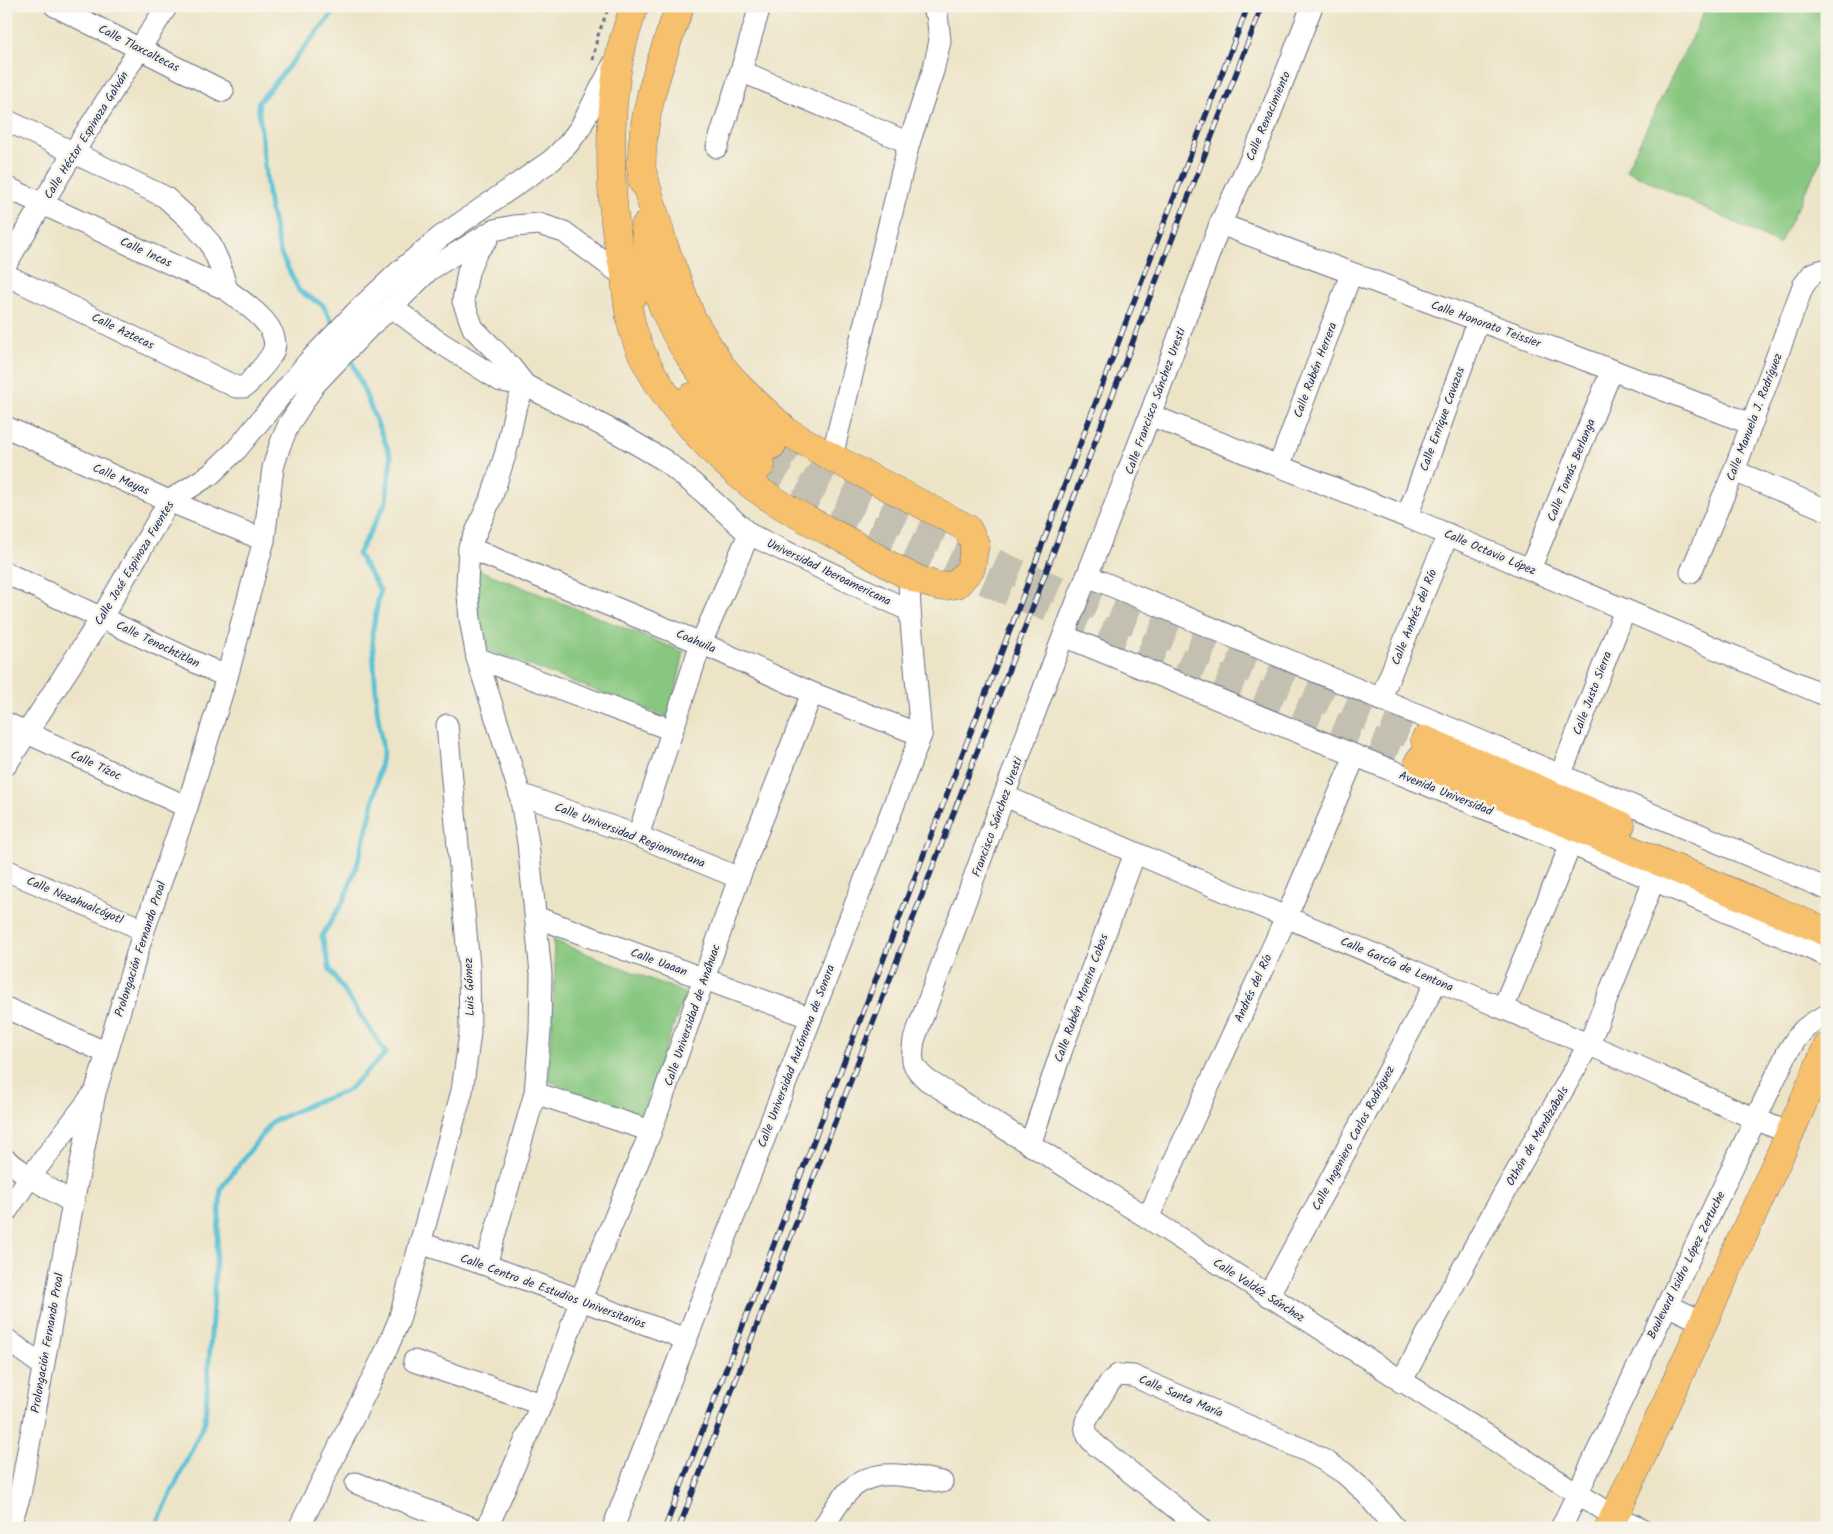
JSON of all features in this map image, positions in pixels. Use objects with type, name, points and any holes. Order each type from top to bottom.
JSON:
[{"type":"main road","points":[[634,6],[620,52],[613,107],[611,154],[615,226],[625,277],[630,321],[638,344],[652,371],[673,404],[703,440],[725,462],[755,487],[792,510],[909,575],[939,586],[957,584],[971,568],[975,544],[966,528],[786,431],[744,392],[721,366],[692,319],[664,246],[640,164]]},
{"type":"main road","points":[[625,277],[640,313],[658,346],[683,386],[705,415],[736,445],[767,455],[690,358],[664,311],[654,283],[646,246],[640,164],[646,118],[658,70],[680,6]]},
{"type":"main road","name":"Avenida Universidad","points":[[1827,915],[1422,750],[1658,872],[1827,932]]},
{"type":"main road","points":[[1611,1522],[1790,1132],[1827,1047]]},
{"type":"street","name":"Calle Tlaxcaltecas","points":[[55,6],[224,91]]},
{"type":"street","name":"Calle Héctor Espinoza Galván","points":[[6,264],[73,153],[166,6]]},
{"type":"street","points":[[717,147],[760,6]]},
{"type":"street","points":[[833,458],[909,143],[933,71],[940,42],[937,14],[931,6]]},
{"type":"street","name":"Calle Renacimiento","points":[[1220,224],[1262,135],[1312,6]]},
{"type":"street","points":[[365,317],[401,270],[439,238],[552,160],[568,144],[580,128],[620,52]]},
{"type":"street","points":[[741,72],[909,143]]},
{"type":"street","points":[[6,120],[165,197],[188,218],[210,243],[219,263],[227,290]]},
{"type":"street","name":"Calle Incas","points":[[6,187],[227,290],[250,306],[267,324],[273,336]]},
{"type":"street","points":[[365,317],[392,307],[430,270],[494,230],[514,226],[539,224],[564,232],[625,277]]},
{"type":"street","name":"Calle Honorato Teissier","points":[[1220,224],[1478,322],[1612,370],[1751,424]]},
{"type":"street","name":"Calle Francisco Sánchez Uresti","points":[[1088,576],[1150,415],[1220,224]]},
{"type":"street","points":[[494,230],[477,251],[468,272],[464,301],[472,328],[510,366],[525,385]]},
{"type":"street","name":"Calle Manuela J. Rodríguez","points":[[1691,572],[1734,471],[1803,286],[1813,273],[1825,269]]},
{"type":"street","name":"Calle Rubén Herrera","points":[[1279,466],[1351,274]]},
{"type":"street","name":"Calle Aztecas","points":[[6,275],[239,388],[248,384],[272,353],[274,346],[273,336]]},
{"type":"street","points":[[392,307],[436,340],[501,381],[525,385]]},
{"type":"street","name":"Calle José Espinoza Fuentes","points":[[6,765],[102,617],[169,501],[211,474],[237,449],[308,362],[365,317]]},
{"type":"street","name":"Prolongación Fernando Proal","points":[[9,1528],[13,1490],[43,1366],[95,1093],[144,930],[187,807],[227,677],[264,540],[273,468],[289,424],[315,384],[365,317]]},
{"type":"street","name":"Calle Enrique Cavazos","points":[[1407,517],[1478,322]]},
{"type":"street","name":"Calle Tomás Berlanga","points":[[1530,569],[1612,370]]},
{"type":"street","points":[[486,1265],[534,1092],[540,1031],[540,974],[528,843],[520,794],[478,658],[470,619],[467,583],[469,548],[492,496],[506,452],[515,410],[525,385]]},
{"type":"street","name":"Universidad Iberoamericana","points":[[525,385],[621,435],[664,460],[702,491],[749,534],[910,611]]},
{"type":"street","name":"Calle Octavio López","points":[[1150,415],[1448,534],[1827,696]]},
{"type":"street","name":"Calle Mayas","points":[[6,427],[169,501],[264,540]]},
{"type":"street","points":[[1734,471],[1827,510]]},
{"type":"street","points":[[638,836],[701,643],[749,534]]},
{"type":"street","name":"Calle Andrés del Río","points":[[1380,700],[1448,534]]},
{"type":"street","name":"Coahuila","points":[[469,548],[701,643],[812,693],[921,735]]},
{"type":"street","name":"Calle Tenochtitlan","points":[[6,573],[227,677]]},
{"type":"street","name":"Calle Universidad Autónoma de Sonora","points":[[613,1528],[921,735],[910,611],[909,575]]},
{"type":"street","points":[[1088,576],[1827,889]]},
{"type":"street","name":"Francisco Sánchez Uresti","points":[[911,1058],[914,1040],[1088,576]]},
{"type":"street","name":"Calle Justo Sierra","points":[[1560,776],[1625,610]]},
{"type":"street","name":"Avenida Universidad","points":[[1064,636],[1571,844],[1658,872],[1827,956]]},
{"type":"street","points":[[478,658],[672,730]]},
{"type":"street","name":"Calle Universidad de Anáhuac","points":[[487,1528],[540,1404],[554,1378],[580,1301],[651,1131],[739,878],[812,693]]},
{"type":"street","name":"Calle Tízoc","points":[[6,724],[187,807]]},
{"type":"street","name":"Luis Gómez","points":[[299,1528],[385,1353],[399,1320],[462,1091],[470,1033],[469,966],[447,725]]},
{"type":"street","name":"Andrés del Río","points":[[1148,1218],[1286,918],[1355,756]]},
{"type":"street","name":"Calle Universidad Regiomontana","points":[[520,794],[638,836],[739,878]]},
{"type":"street","name":"Calle García de Lentona","points":[[1005,796],[1286,918],[1589,1044],[1756,1120],[1790,1132]]},
{"type":"street","points":[[1503,1008],[1571,844]]},
{"type":"street","name":"Calle Rubén Moreira Cobos","points":[[1030,1145],[1062,1049],[1135,853]]},
{"type":"street","name":"Calle Nezahualcóyotl","points":[[6,870],[144,930]]},
{"type":"street","name":"Othón de Mendizábals","points":[[1401,1382],[1489,1220],[1589,1044],[1658,872]]},
{"type":"street","name":"Calle Uaaan","points":[[536,917],[811,1018]]},
{"type":"street","name":"Calle Ingeniero Carlos Rodríguez","points":[[1268,1296],[1438,980]]},
{"type":"street","points":[[6,1008],[108,1053]]},
{"type":"street","name":"Boulevard Isidro López Zertuche","points":[[1561,1528],[1576,1493],[1788,1053],[1798,1035],[1811,1022],[1827,1016]]},
{"type":"street","name":"Calle Valdéz Sánchez","points":[[911,1058],[916,1070],[927,1080],[1148,1218],[1576,1493],[1611,1522],[1641,1528]]},
{"type":"street","points":[[534,1092],[651,1131]]},
{"type":"street","points":[[6,1212],[30,1177],[95,1093]]},
{"type":"street","points":[[6,1160],[73,1203]]},
{"type":"street","name":"Calle Centro de Estudios Universitarios","points":[[420,1243],[486,1265],[686,1339]]},
{"type":"street","points":[[1667,1305],[1703,1322]]},
{"type":"street","points":[[6,1339],[43,1366]]},
{"type":"street","points":[[414,1360],[540,1404]]},
{"type":"street","name":"Calle Santa María","points":[[1201,1528],[1097,1446],[1086,1434],[1086,1421],[1110,1382],[1118,1375],[1133,1376],[1307,1451],[1344,1473],[1364,1492],[1395,1528]]},
{"type":"street","points":[[823,1528],[844,1496],[858,1483],[874,1475],[892,1474],[942,1482]]},
{"type":"street","points":[[356,1483],[473,1528]]},
{"type":"green space","points":[[1707,6],[1827,6],[1827,148],[1779,244],[1626,170]]},
{"type":"green space","points":[[472,567],[684,652],[670,718],[482,648]]},
{"type":"green space","points":[[553,940],[685,993],[641,1117],[549,1081],[555,970]]},
{"type":"waterway","points":[[335,327],[323,305],[299,291],[280,252],[269,203],[258,103],[339,6]]},
{"type":"waterway","points":[[155,1528],[205,1421],[221,1188],[272,1122],[313,1103],[347,1091],[386,1053],[330,970],[322,936],[344,900],[358,862],[372,809],[383,751],[377,709],[372,634],[380,590],[358,554],[386,502],[391,457],[349,354]]},
{"type":"tunnel","points":[[772,445],[815,474],[865,502],[1015,572],[1425,740]]},
{"type":"tunnel","points":[[761,465],[851,520],[1005,590],[1419,761]]},
{"type":"railway","points":[[665,1528],[1248,6]]},
{"type":"railway","points":[[679,1528],[1262,6]]}]
